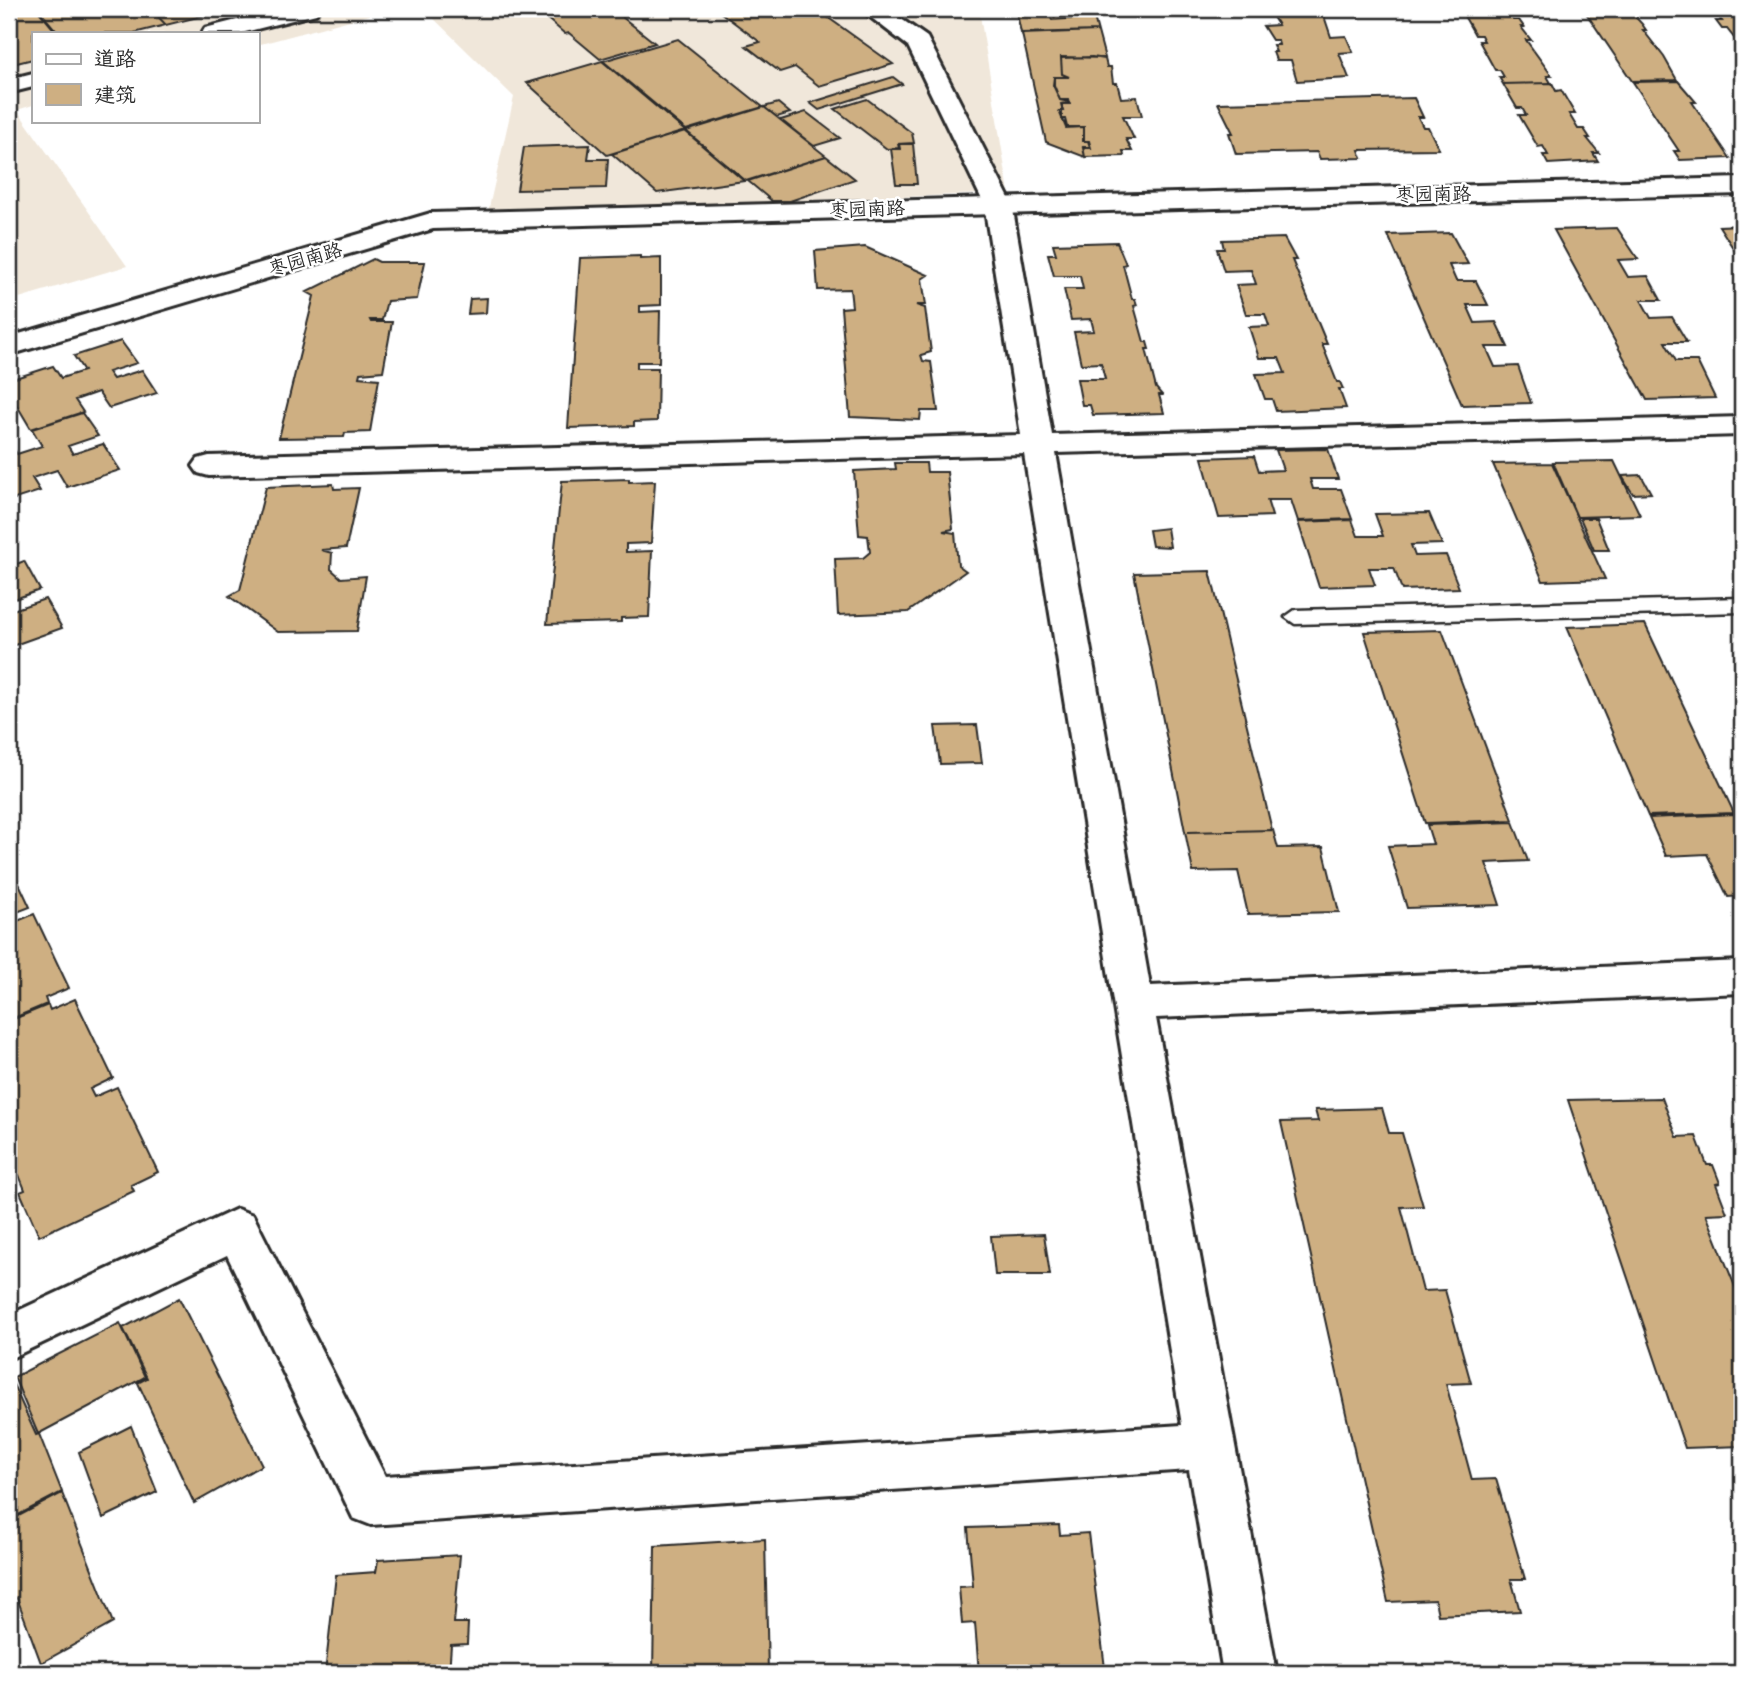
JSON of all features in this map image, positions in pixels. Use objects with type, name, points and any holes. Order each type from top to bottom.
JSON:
[{"type":"street","points":[[218,32],[309,9]]},
{"type":"street","points":[[872,9],[918,42],[998,204],[1132,1003],[1250,1673]]},
{"type":"street","points":[[9,86],[32,80]]},
{"type":"street","name":"枣园南路","points":[[9,346],[431,221],[1742,186]]},
{"type":"street","points":[[209,466],[1742,426]]},
{"type":"street","points":[[1132,1003],[1742,977]]},
{"type":"street","points":[[9,1338],[237,1229],[372,1501],[1210,1446]]},
{"type":"lane","points":[[1295,617],[1742,605]]},
{"type":"shaded area","points":[[9,9],[391,9],[259,44],[259,32],[32,32],[32,105],[17,110],[127,266],[9,301]]},
{"type":"shaded area","points":[[424,9],[979,9],[1009,193],[488,212],[514,97]]},
{"type":"building","points":[[9,9],[37,9],[56,32],[32,32],[32,59],[9,65]]},
{"type":"building","points":[[38,9],[151,9],[166,25],[138,32],[57,32]]},
{"type":"building","points":[[151,9],[230,9],[166,25]]},
{"type":"building","points":[[612,9],[655,43],[600,59],[569,33],[565,34],[538,11]]},
{"type":"building","points":[[716,9],[816,9],[893,64],[819,86],[795,67],[780,72],[746,46],[760,42]]},
{"type":"building","points":[[1016,9],[1046,9],[1052,20],[1094,17],[1105,58],[1061,57],[1062,74],[1069,77],[1054,77],[1053,85],[1060,100],[1070,102],[1061,104],[1063,111],[1059,111],[1066,128],[1083,127],[1083,141],[1088,141],[1090,147],[1083,147],[1085,157],[1046,142],[1022,34],[1097,31],[1021,33]]},
{"type":"building","points":[[1047,9],[1095,10],[1092,10],[1094,17],[1052,20]]},
{"type":"building","points":[[1268,9],[1318,9],[1323,13],[1331,37],[1346,36],[1353,52],[1339,53],[1349,78],[1297,81],[1291,60],[1276,60],[1273,45],[1279,45],[1278,40],[1272,40],[1263,26],[1278,25]]},
{"type":"building","points":[[1707,9],[1742,9],[1742,48],[1727,29],[1722,29],[1716,21],[1722,21],[1717,15],[1712,15]]},
{"type":"building","points":[[1584,10],[1629,10],[1642,24],[1646,30],[1643,30],[1664,57],[1677,80],[1632,81]]},
{"type":"building","points":[[1509,13],[1513,20],[1519,20],[1524,27],[1521,27],[1531,40],[1526,40],[1552,76],[1547,76],[1551,83],[1503,84],[1499,77],[1504,77],[1500,70],[1495,70],[1479,41],[1484,41],[1481,35],[1475,35],[1463,14]]},
{"type":"building","points":[[678,39],[763,107],[686,130],[603,61]]},
{"type":"building","points":[[1061,58],[1105,59],[1107,67],[1111,67],[1113,83],[1117,83],[1121,98],[1137,97],[1142,116],[1123,116],[1134,139],[1126,139],[1132,151],[1123,151],[1124,156],[1085,157],[1083,148],[1091,148],[1089,141],[1084,141],[1084,127],[1067,127],[1065,119],[1062,119],[1062,104],[1070,104],[1069,100],[1060,100],[1054,85],[1054,77],[1069,77],[1062,74]]},
{"type":"building","points":[[602,61],[685,131],[607,155],[527,83]]},
{"type":"building","points":[[893,77],[902,84],[819,110],[810,103]]},
{"type":"building","points":[[1678,81],[1696,102],[1692,102],[1730,158],[1680,160],[1674,151],[1679,151],[1633,82]]},
{"type":"building","points":[[1552,83],[1556,91],[1561,90],[1575,114],[1569,114],[1578,129],[1584,129],[1590,138],[1587,138],[1599,153],[1593,153],[1598,161],[1548,164],[1543,155],[1548,155],[1543,146],[1538,147],[1519,115],[1526,115],[1522,108],[1517,108],[1503,84]]},
{"type":"building","points":[[1414,98],[1423,117],[1418,117],[1423,127],[1428,127],[1439,149],[1359,150],[1362,158],[1320,159],[1317,152],[1236,154],[1229,133],[1233,133],[1218,103]]},
{"type":"building","points":[[867,99],[912,133],[914,143],[898,144],[899,148],[887,149],[835,109]]},
{"type":"building","points":[[778,103],[790,113],[777,117],[764,107]]},
{"type":"building","points":[[764,107],[826,156],[746,181],[686,131]]},
{"type":"building","points":[[806,112],[840,138],[814,146],[781,120]]},
{"type":"building","points":[[685,131],[744,181],[657,193],[612,154]]},
{"type":"building","points":[[899,144],[913,144],[917,184],[896,184],[891,149],[900,149]]},
{"type":"building","points":[[590,145],[588,159],[608,159],[606,188],[517,190],[524,147]]},
{"type":"building","points":[[826,156],[855,179],[790,201],[772,201],[748,181]]},
{"type":"building","points":[[1742,225],[1742,262],[1719,226]]},
{"type":"building","points":[[1617,228],[1638,259],[1618,260],[1628,277],[1648,276],[1661,300],[1641,300],[1651,318],[1672,317],[1687,342],[1665,342],[1676,361],[1697,361],[1715,398],[1647,400],[1554,230]]},
{"type":"building","points":[[1451,233],[1468,264],[1449,265],[1456,281],[1476,281],[1488,305],[1467,305],[1475,323],[1496,322],[1508,347],[1486,347],[1495,367],[1518,366],[1531,403],[1462,405],[1388,235]]},
{"type":"building","points":[[1284,238],[1296,260],[1292,260],[1327,344],[1322,344],[1337,382],[1340,382],[1343,389],[1339,389],[1346,408],[1276,411],[1272,399],[1265,399],[1256,374],[1285,373],[1279,358],[1259,358],[1249,327],[1269,326],[1265,314],[1246,314],[1236,285],[1256,284],[1251,270],[1224,271],[1217,249],[1224,249],[1222,240]]},
{"type":"building","points":[[1117,242],[1126,264],[1123,265],[1132,299],[1135,299],[1137,305],[1134,306],[1144,342],[1147,342],[1149,349],[1146,349],[1156,388],[1162,395],[1159,395],[1164,413],[1093,415],[1090,405],[1082,405],[1077,379],[1105,379],[1101,363],[1081,364],[1074,332],[1094,331],[1091,319],[1071,320],[1064,289],[1083,289],[1080,276],[1054,276],[1048,254],[1056,254],[1053,244]]},
{"type":"building","points":[[865,247],[928,275],[922,279],[926,305],[916,305],[925,308],[931,352],[921,355],[923,361],[931,362],[938,411],[921,411],[920,420],[850,417],[841,308],[852,307],[850,289],[818,290],[815,251]]},
{"type":"building","points":[[640,256],[640,259],[661,258],[661,305],[640,306],[640,312],[660,311],[659,362],[637,362],[637,368],[658,368],[657,421],[634,422],[634,426],[568,428],[580,258]]},
{"type":"building","points":[[373,259],[379,262],[425,262],[417,299],[387,301],[382,320],[370,320],[392,322],[383,371],[360,373],[359,377],[379,379],[370,432],[345,433],[344,437],[279,438],[314,296],[307,292]]},
{"type":"building","points":[[487,298],[486,313],[468,314],[470,299]]},
{"type":"building","points":[[121,341],[137,363],[108,372],[113,379],[142,370],[157,393],[109,408],[98,392],[75,400],[83,412],[31,429],[9,392],[9,380],[53,366],[61,378],[84,371],[74,356]]},
{"type":"building","points":[[82,413],[98,436],[68,446],[73,454],[103,444],[120,470],[67,487],[57,470],[32,478],[40,491],[9,501],[9,441],[17,454],[42,446],[32,429]]},
{"type":"building","points":[[1328,449],[1338,479],[1310,479],[1313,489],[1341,489],[1352,519],[1298,521],[1291,500],[1267,500],[1272,516],[1219,518],[1202,458],[1254,456],[1259,471],[1283,470],[1276,450]]},
{"type":"building","points":[[1614,461],[1640,515],[1577,517],[1553,462]]},
{"type":"building","points":[[895,463],[926,463],[927,472],[947,472],[953,529],[943,531],[955,533],[958,565],[966,571],[908,612],[838,615],[835,559],[863,558],[870,552],[868,536],[859,535],[854,471],[896,469]]},
{"type":"building","points":[[1552,463],[1605,579],[1543,581],[1493,464]]},
{"type":"building","points":[[1641,475],[1651,493],[1633,494],[1622,476]]},
{"type":"building","points":[[629,479],[629,482],[655,481],[651,543],[626,544],[626,552],[652,551],[649,617],[621,618],[621,622],[547,624],[562,481]]},
{"type":"building","points":[[333,484],[334,489],[359,488],[346,548],[321,550],[332,553],[331,569],[341,578],[366,576],[357,631],[278,632],[229,596],[240,590],[266,487]]},
{"type":"building","points":[[1429,513],[1442,544],[1411,545],[1415,556],[1446,555],[1459,588],[1402,590],[1394,568],[1369,568],[1375,585],[1319,587],[1298,522],[1352,520],[1358,536],[1383,536],[1375,514]]},
{"type":"building","points":[[1580,518],[1596,518],[1609,550],[1594,550]]},
{"type":"building","points":[[1167,528],[1170,547],[1152,546],[1149,530]]},
{"type":"building","points":[[24,561],[40,590],[9,601],[9,567]]},
{"type":"building","points":[[1210,571],[1272,830],[1188,832],[1273,830],[1278,848],[1323,847],[1339,912],[1248,914],[1238,871],[1193,872],[1134,573]]},
{"type":"building","points":[[45,599],[62,628],[9,647],[9,602],[13,610]]},
{"type":"building","points":[[1645,624],[1734,813],[1648,816],[1567,627]]},
{"type":"building","points":[[1442,630],[1513,820],[1425,823],[1364,632]]},
{"type":"building","points":[[977,725],[982,763],[940,764],[935,726]]},
{"type":"building","points":[[1736,814],[1742,827],[1742,896],[1728,897],[1707,854],[1666,856],[1649,818]]},
{"type":"building","points":[[1513,822],[1528,861],[1486,863],[1500,905],[1407,908],[1388,846],[1433,844],[1427,825]]},
{"type":"building","points":[[9,862],[30,907],[9,915]]},
{"type":"building","points":[[34,914],[69,988],[45,998],[47,1004],[9,1020],[9,915],[13,923]]},
{"type":"building","points":[[75,999],[113,1078],[90,1089],[94,1097],[117,1087],[158,1172],[131,1185],[134,1191],[39,1236],[20,1192],[25,1190],[19,1175],[14,1177],[9,1165],[9,1021],[48,1005],[50,1010]]},
{"type":"building","points":[[1662,1098],[1677,1137],[1696,1136],[1707,1165],[1713,1165],[1720,1183],[1716,1184],[1727,1213],[1706,1214],[1742,1304],[1742,1446],[1685,1448],[1568,1100]]},
{"type":"building","points":[[1382,1108],[1389,1133],[1402,1133],[1423,1206],[1401,1207],[1423,1291],[1445,1290],[1471,1383],[1446,1384],[1472,1480],[1496,1479],[1525,1579],[1511,1579],[1520,1611],[1438,1615],[1435,1600],[1388,1602],[1281,1122],[1318,1121],[1315,1110]]},
{"type":"building","points":[[1044,1234],[1050,1275],[995,1275],[991,1236]]},
{"type":"building","points":[[179,1298],[262,1465],[194,1503],[138,1383],[147,1378],[123,1328]]},
{"type":"building","points":[[120,1323],[145,1377],[38,1434],[14,1377]]},
{"type":"building","points":[[12,1382],[36,1435],[39,1434],[62,1492],[9,1520],[9,1383]]},
{"type":"building","points":[[131,1426],[157,1492],[103,1518],[79,1452]]},
{"type":"building","points":[[62,1493],[113,1623],[41,1663],[17,1598],[10,1602],[9,1599],[9,1521]]},
{"type":"building","points":[[1059,1525],[1060,1535],[1088,1533],[1105,1668],[1123,1668],[1123,1673],[979,1673],[975,1623],[962,1624],[959,1587],[973,1586],[968,1528]]},
{"type":"building","points":[[765,1539],[768,1673],[653,1673],[655,1546]]},
{"type":"building","points":[[460,1555],[454,1623],[468,1623],[467,1644],[451,1645],[449,1673],[325,1673],[336,1575],[376,1572],[378,1560]]}]
